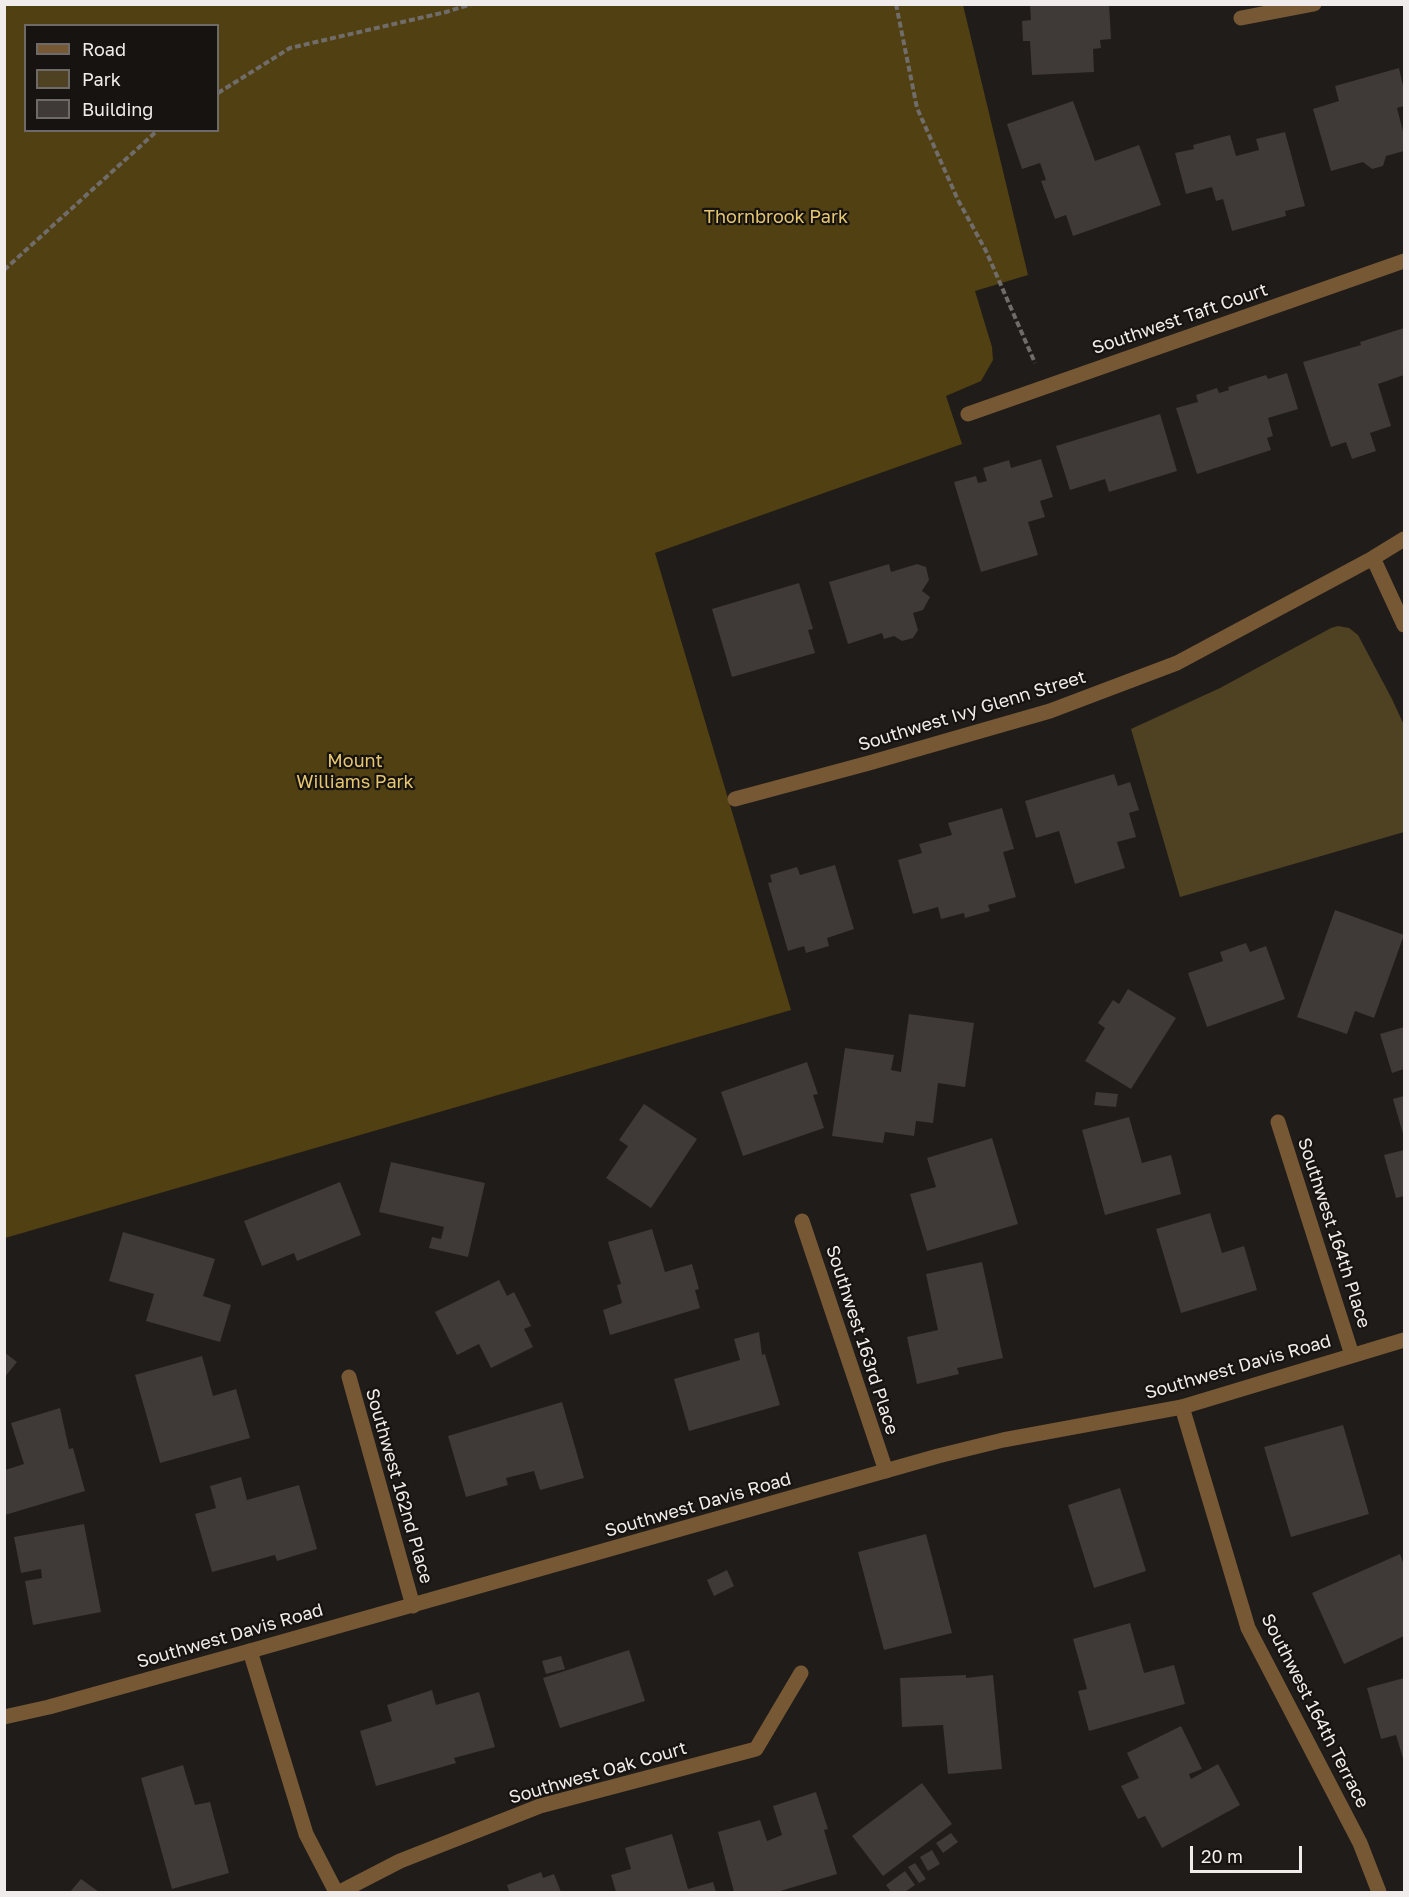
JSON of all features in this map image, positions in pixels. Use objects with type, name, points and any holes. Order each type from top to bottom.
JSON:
[{"type":"street","points":[[1240,18],[1314,4]]},
{"type":"street","name":"Southwest Taft Court","points":[[968,414],[1404,261]]},
{"type":"street","name":"Southwest Ivy Glenn Street","points":[[735,799],[1050,711],[1177,663],[1373,558],[1404,539]]},
{"type":"street","points":[[1373,558],[1404,625]]},
{"type":"street","name":"Southwest 164th Place","points":[[1278,1122],[1352,1355]]},
{"type":"street","name":"Southwest 163rd Place","points":[[802,1221],[886,1471]]},
{"type":"street","name":"Southwest Davis Road","points":[[4,1717],[50,1707],[886,1471],[1003,1440],[1182,1407],[1404,1340]]},
{"type":"street","name":"Southwest 162nd Place","points":[[348,1377],[413,1605]]},
{"type":"street","name":"Southwest 164th Terrace","points":[[1182,1407],[1248,1628],[1360,1843],[1380,1893]]},
{"type":"street","points":[[250,1651],[306,1834],[338,1893]]},
{"type":"street","name":"Southwest Oak Court","points":[[338,1893],[400,1861],[540,1806],[756,1749],[801,1674]]},
{"type":"path","points":[[219,92],[291,48],[472,4]]},
{"type":"path","points":[[896,4],[917,108],[958,200],[987,251],[1045,387]]},
{"type":"path","points":[[4,270],[157,132]]},
{"type":"green space","name":"Mount Williams Park","points":[[5,5],[963,5],[1028,275],[975,291],[992,347],[993,360],[981,381],[946,396],[962,444],[655,553],[791,1010],[5,1238]]},
{"type":"green space","points":[[1338,626],[1349,628],[1358,635],[1404,725],[1404,832],[1180,897],[1131,729],[1220,688]]},
{"type":"building","points":[[1030,4],[1109,4],[1111,39],[1100,40],[1101,48],[1093,49],[1094,72],[1032,75],[1030,41],[1023,41],[1022,21],[1031,20]]},
{"type":"building","points":[[1399,68],[1404,90],[1404,106],[1397,108],[1404,135],[1404,151],[1386,156],[1383,166],[1372,169],[1363,162],[1331,171],[1313,109],[1339,101],[1335,86]]},
{"type":"building","points":[[1073,101],[1095,161],[1139,145],[1161,205],[1073,236],[1066,215],[1055,219],[1041,181],[1046,180],[1040,163],[1022,169],[1007,124]]},
{"type":"building","points":[[1285,132],[1305,206],[1285,211],[1286,216],[1232,231],[1223,199],[1216,201],[1212,187],[1186,194],[1175,153],[1194,149],[1193,145],[1230,135],[1236,156],[1259,150],[1256,139]]},
{"type":"building","points":[[1404,328],[1404,375],[1378,384],[1391,426],[1370,433],[1376,451],[1352,459],[1346,442],[1331,447],[1303,362],[1361,345],[1360,342]]},
{"type":"building","points":[[1287,373],[1298,409],[1268,418],[1273,436],[1267,438],[1271,450],[1197,474],[1176,408],[1198,402],[1196,395],[1217,388],[1219,393],[1229,390],[1228,387],[1266,375],[1268,379]]},
{"type":"building","points":[[1160,414],[1177,471],[1109,492],[1105,479],[1070,490],[1056,446]]},
{"type":"building","points":[[1041,459],[1053,497],[1040,501],[1045,517],[1028,522],[1038,555],[981,572],[954,482],[976,476],[978,483],[987,481],[983,468],[1009,460],[1011,468]]},
{"type":"building","points":[[889,564],[891,572],[917,564],[926,567],[929,580],[922,591],[930,597],[923,610],[913,613],[918,630],[913,638],[902,641],[894,636],[884,639],[882,633],[848,644],[829,582]]},
{"type":"building","points":[[799,583],[813,629],[808,630],[815,653],[732,677],[712,609]]},
{"type":"building","points":[[1114,774],[1118,786],[1130,782],[1139,810],[1129,813],[1136,837],[1117,842],[1125,868],[1075,884],[1059,831],[1036,838],[1025,801]]},
{"type":"building","points":[[1002,808],[1014,849],[1003,852],[1016,897],[988,905],[990,911],[965,918],[964,913],[941,919],[938,907],[913,914],[898,860],[922,853],[919,844],[952,835],[948,823]]},
{"type":"building","points":[[835,865],[854,929],[827,938],[829,946],[806,953],[804,946],[788,951],[768,883],[772,882],[770,875],[797,867],[800,875]]},
{"type":"building","points":[[1335,910],[1404,935],[1374,1018],[1355,1011],[1347,1034],[1297,1017]]},
{"type":"building","points":[[1246,943],[1250,952],[1266,946],[1285,999],[1207,1027],[1188,973],[1223,961],[1220,952]]},
{"type":"building","points":[[1128,989],[1176,1018],[1131,1089],[1085,1061],[1105,1028],[1098,1023],[1113,1000],[1119,1004]]},
{"type":"building","points":[[909,1014],[974,1023],[965,1087],[938,1083],[933,1123],[916,1121],[914,1136],[885,1132],[883,1143],[832,1136],[845,1048],[894,1055],[891,1070],[901,1072]]},
{"type":"building","points":[[1404,1027],[1404,1069],[1392,1073],[1380,1034]]},
{"type":"building","points":[[807,1062],[818,1094],[813,1095],[824,1128],[743,1156],[721,1092]]},
{"type":"building","points":[[1096,1092],[1118,1094],[1116,1107],[1094,1105]]},
{"type":"building","points":[[1404,1096],[1404,1134],[1403,1134],[1393,1099]]},
{"type":"building","points":[[644,1104],[697,1139],[651,1208],[606,1178],[628,1146],[619,1140]]},
{"type":"building","points":[[1129,1117],[1142,1163],[1171,1155],[1181,1194],[1105,1215],[1082,1130]]},
{"type":"building","points":[[992,1138],[1018,1224],[927,1251],[910,1194],[936,1187],[927,1158]]},
{"type":"building","points":[[1404,1150],[1404,1196],[1396,1198],[1384,1155]]},
{"type":"building","points":[[391,1162],[485,1183],[468,1257],[429,1248],[432,1237],[441,1239],[444,1227],[379,1212]]},
{"type":"building","points":[[340,1182],[361,1235],[297,1261],[294,1253],[262,1266],[244,1221]]},
{"type":"building","points":[[1210,1213],[1222,1253],[1244,1246],[1257,1290],[1181,1313],[1156,1229]]},
{"type":"building","points":[[652,1229],[665,1272],[692,1264],[699,1289],[695,1290],[700,1308],[610,1335],[603,1310],[622,1303],[617,1285],[621,1284],[608,1242]]},
{"type":"building","points":[[123,1232],[215,1259],[203,1296],[231,1305],[220,1342],[146,1321],[154,1294],[109,1281]]},
{"type":"building","points":[[982,1262],[1003,1358],[957,1368],[959,1374],[917,1384],[907,1337],[938,1330],[926,1274]]},
{"type":"building","points":[[499,1280],[507,1296],[514,1292],[531,1326],[524,1329],[533,1347],[491,1368],[479,1344],[457,1355],[435,1312]]},
{"type":"building","points":[[759,1332],[762,1355],[765,1354],[780,1405],[689,1431],[674,1379],[740,1360],[734,1339]]},
{"type":"building","points":[[4,1352],[17,1362],[4,1378]]},
{"type":"building","points":[[202,1356],[213,1396],[236,1389],[250,1438],[160,1463],[135,1375]]},
{"type":"building","points":[[562,1402],[584,1478],[540,1490],[534,1471],[506,1478],[508,1485],[466,1497],[448,1436]]},
{"type":"building","points":[[60,1408],[69,1449],[73,1448],[85,1491],[5,1515],[5,1470],[24,1464],[11,1423]]},
{"type":"building","points":[[1343,1425],[1369,1514],[1291,1537],[1264,1447]]},
{"type":"building","points":[[241,1477],[247,1500],[299,1485],[317,1549],[277,1561],[275,1555],[212,1572],[195,1514],[216,1508],[210,1486]]},
{"type":"building","points":[[1120,1488],[1146,1571],[1094,1588],[1068,1505]]},
{"type":"building","points":[[84,1524],[101,1612],[33,1625],[25,1581],[42,1578],[41,1569],[21,1573],[14,1537]]},
{"type":"building","points":[[926,1534],[952,1633],[884,1650],[858,1552]]},
{"type":"building","points":[[1400,1554],[1404,1565],[1404,1636],[1344,1664],[1312,1593]]},
{"type":"building","points":[[727,1570],[734,1586],[714,1596],[707,1580]]},
{"type":"building","points":[[1130,1623],[1144,1673],[1174,1665],[1185,1704],[1089,1731],[1078,1691],[1087,1689],[1073,1639]]},
{"type":"building","points":[[629,1650],[645,1701],[560,1728],[543,1678]]},
{"type":"building","points":[[561,1656],[565,1669],[546,1674],[542,1661]]},
{"type":"building","points":[[966,1675],[966,1678],[993,1675],[1002,1769],[948,1774],[943,1725],[902,1727],[900,1678]]},
{"type":"building","points":[[1404,1678],[1404,1762],[1396,1735],[1381,1739],[1367,1688]]},
{"type":"building","points":[[432,1690],[436,1705],[479,1692],[495,1747],[454,1758],[456,1763],[376,1786],[360,1731],[392,1721],[387,1705]]},
{"type":"building","points":[[1181,1726],[1202,1769],[1189,1774],[1191,1779],[1218,1764],[1240,1805],[1162,1848],[1145,1816],[1138,1819],[1121,1786],[1139,1778],[1127,1753]]},
{"type":"building","points":[[183,1765],[195,1805],[210,1802],[229,1873],[172,1889],[141,1778]]},
{"type":"building","points":[[922,1783],[952,1824],[883,1876],[852,1836]]},
{"type":"building","points":[[816,1792],[828,1829],[824,1830],[837,1874],[777,1892],[734,1892],[718,1832],[760,1820],[767,1841],[782,1835],[773,1806]]},
{"type":"building","points":[[951,1833],[958,1842],[943,1853],[936,1843]]},
{"type":"building","points":[[672,1834],[688,1889],[713,1882],[716,1892],[616,1892],[611,1875],[631,1869],[625,1848]]},
{"type":"building","points":[[932,1850],[940,1864],[928,1871],[920,1857]]},
{"type":"building","points":[[915,1863],[926,1879],[919,1883],[908,1867]]},
{"type":"building","points":[[905,1871],[915,1885],[905,1892],[891,1892],[886,1885]]},
{"type":"building","points":[[541,1872],[543,1878],[554,1874],[561,1892],[505,1892],[509,1891],[507,1885]]},
{"type":"building","points":[[81,1879],[99,1892],[70,1892]]},
{"type":"park label","name":"Thornbrook Park","points":[[776,217]]}]
